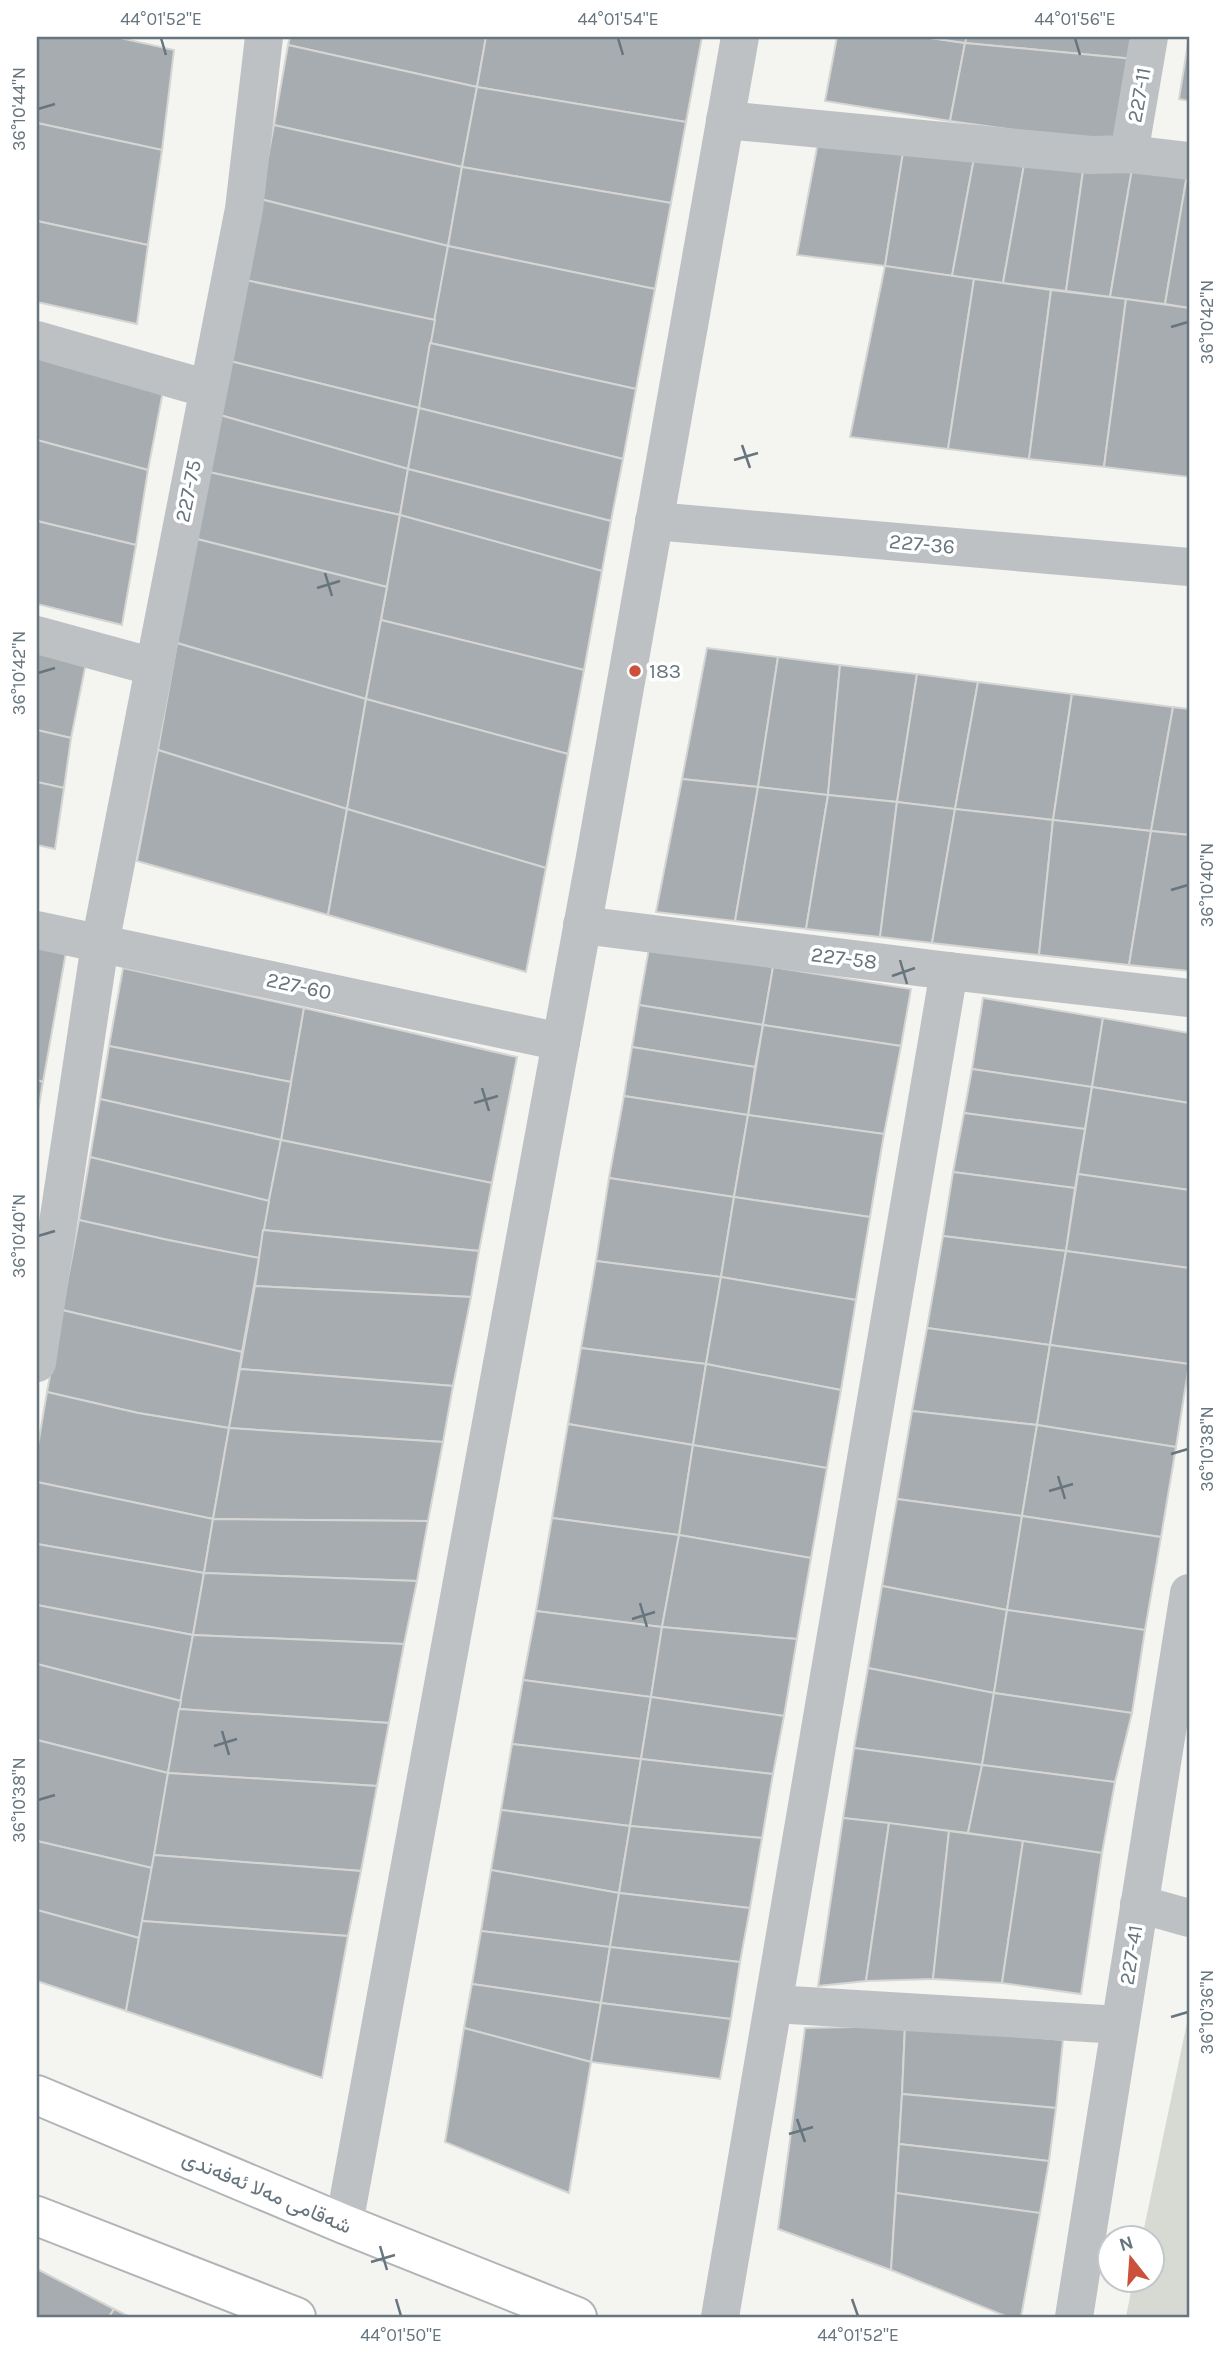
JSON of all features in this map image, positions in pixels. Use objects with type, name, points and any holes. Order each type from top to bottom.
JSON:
[{"type":"main road","name":"شەقامی مەلا ئەفەندی","points":[[37,2095],[344,2224],[577,2317]]},
{"type":"main road","points":[[37,2216],[296,2317]]},
{"type":"street","name":"227-75","points":[[37,1363],[100,944],[244,209],[264,37]]},
{"type":"street","points":[[344,2224],[561,1042],[740,37]]},
{"type":"street","name":"227-11","points":[[1129,154],[1149,37]]},
{"type":"street","points":[[725,120],[1091,155],[1129,154],[1189,161]]},
{"type":"street","points":[[37,340],[208,389]]},
{"type":"street","name":"227-36","points":[[654,521],[1189,567]]},
{"type":"street","points":[[37,635],[154,667]]},
{"type":"street","name":"227-58","points":[[582,925],[1189,998]]},
{"type":"street","name":"227-60","points":[[37,930],[561,1042]]},
{"type":"street","points":[[720,2317],[949,971]]},
{"type":"street","name":"227-41","points":[[1074,2317],[1189,1593]]},
{"type":"street","points":[[1139,1904],[1189,1918]]},
{"type":"street","points":[[774,2004],[1120,2025]]},
{"type":"shaded area","points":[[1189,2013],[1189,2317],[1126,2317],[1130,2294],[1166,2294],[1166,2224],[1145,2224]]},
{"type":"building","points":[[37,37],[116,37],[174,50],[162,150],[37,123]]},
{"type":"building","points":[[290,37],[486,37],[477,87],[288,45]]},
{"type":"building","points":[[486,37],[702,37],[686,122],[477,87]]},
{"type":"building","points":[[837,37],[924,37],[965,43],[950,121],[825,101]]},
{"type":"building","points":[[924,37],[967,37],[965,43]]},
{"type":"building","points":[[967,37],[1137,37],[1134,59],[965,43]]},
{"type":"building","points":[[1189,37],[1189,101],[1179,99]]},
{"type":"building","points":[[965,43],[1134,59],[1121,145],[950,121]]},
{"type":"building","points":[[288,45],[477,87],[462,167],[274,125]]},
{"type":"building","points":[[477,87],[686,122],[671,203],[462,167]]},
{"type":"building","points":[[37,123],[162,150],[148,245],[37,221]]},
{"type":"building","points":[[274,125],[462,167],[448,246],[260,199]]},
{"type":"building","points":[[819,137],[904,146],[885,266],[797,255]]},
{"type":"building","points":[[904,146],[975,153],[952,276],[885,266]]},
{"type":"building","points":[[975,153],[1025,159],[1003,283],[952,276]]},
{"type":"building","points":[[1025,159],[1084,164],[1066,291],[1003,283]]},
{"type":"building","points":[[1084,164],[1132,169],[1110,297],[1066,291]]},
{"type":"building","points":[[462,167],[671,203],[655,289],[448,246]]},
{"type":"building","points":[[1132,169],[1187,175],[1165,304],[1110,297]]},
{"type":"building","points":[[1189,175],[1189,308],[1165,304]]},
{"type":"building","points":[[260,199],[448,246],[435,320],[245,280]]},
{"type":"building","points":[[37,221],[148,245],[137,324],[37,302]]},
{"type":"building","points":[[448,246],[655,289],[636,389],[430,343]]},
{"type":"building","points":[[885,266],[974,279],[948,449],[850,437]]},
{"type":"building","points":[[974,279],[1051,290],[1029,459],[948,449]]},
{"type":"building","points":[[245,280],[435,320],[419,408],[230,361]]},
{"type":"building","points":[[1051,290],[1126,299],[1104,467],[1029,459]]},
{"type":"building","points":[[1126,299],[1189,308],[1189,477],[1104,467]]},
{"type":"building","points":[[430,343],[636,389],[623,459],[419,408]]},
{"type":"building","points":[[37,354],[164,386],[148,470],[37,440]]},
{"type":"building","points":[[230,361],[419,408],[408,469],[220,415]]},
{"type":"building","points":[[419,408],[623,459],[611,521],[408,469]]},
{"type":"building","points":[[220,415],[408,469],[400,515],[209,472]]},
{"type":"building","points":[[37,440],[148,470],[136,545],[37,521]]},
{"type":"building","points":[[408,469],[611,521],[602,571],[400,515]]},
{"type":"building","points":[[209,472],[400,515],[387,587],[197,539]]},
{"type":"building","points":[[400,515],[602,571],[584,670],[381,620]]},
{"type":"building","points":[[37,521],[136,545],[122,625],[37,604]]},
{"type":"building","points":[[197,539],[387,587],[366,699],[177,643]]},
{"type":"building","points":[[381,620],[584,670],[568,754],[366,699]]},
{"type":"building","points":[[177,643],[366,699],[347,809],[158,750]]},
{"type":"building","points":[[37,648],[86,663],[71,738],[37,730]]},
{"type":"building","points":[[707,648],[778,657],[758,787],[682,779]]},
{"type":"building","points":[[778,657],[840,665],[828,795],[758,787]]},
{"type":"building","points":[[840,665],[917,674],[897,802],[828,795]]},
{"type":"building","points":[[917,674],[978,682],[955,809],[897,802]]},
{"type":"building","points":[[978,682],[1072,694],[1053,820],[955,809]]},
{"type":"building","points":[[1072,694],[1173,707],[1151,831],[1053,820]]},
{"type":"building","points":[[366,699],[568,754],[546,868],[347,809]]},
{"type":"building","points":[[1173,707],[1189,709],[1189,835],[1151,831]]},
{"type":"building","points":[[37,730],[71,738],[64,788],[37,782]]},
{"type":"building","points":[[158,750],[347,809],[328,915],[137,861]]},
{"type":"building","points":[[682,779],[758,787],[735,921],[656,912]]},
{"type":"building","points":[[37,782],[64,788],[55,849],[37,845]]},
{"type":"building","points":[[758,787],[828,795],[806,929],[735,921]]},
{"type":"building","points":[[828,795],[897,802],[880,937],[806,929]]},
{"type":"building","points":[[897,802],[955,809],[932,943],[880,937]]},
{"type":"building","points":[[347,809],[546,868],[526,972],[328,915]]},
{"type":"building","points":[[955,809],[1053,820],[1039,955],[932,943]]},
{"type":"building","points":[[1053,820],[1151,831],[1129,965],[1039,955]]},
{"type":"building","points":[[1151,831],[1189,835],[1189,971],[1129,965]]},
{"type":"building","points":[[37,947],[66,952],[43,1082],[37,1080]]},
{"type":"building","points":[[649,948],[773,967],[763,1025],[639,1005]]},
{"type":"building","points":[[773,967],[911,989],[901,1046],[763,1025]]},
{"type":"building","points":[[123,968],[304,1008],[291,1082],[109,1046]]},
{"type":"building","points":[[983,998],[1103,1018],[1092,1087],[972,1069]]},
{"type":"building","points":[[639,1005],[763,1025],[755,1067],[632,1047]]},
{"type":"building","points":[[304,1008],[517,1057],[492,1183],[281,1140]]},
{"type":"building","points":[[1103,1018],[1189,1033],[1189,1103],[1092,1087]]},
{"type":"building","points":[[763,1025],[901,1046],[884,1134],[748,1115]]},
{"type":"building","points":[[109,1046],[291,1082],[281,1140],[100,1099]]},
{"type":"building","points":[[632,1047],[755,1067],[748,1115],[624,1096]]},
{"type":"building","points":[[972,1069],[1092,1087],[1085,1129],[964,1113]]},
{"type":"building","points":[[37,1080],[43,1082],[37,1117]]},
{"type":"building","points":[[1092,1087],[1189,1103],[1189,1190],[1078,1174]]},
{"type":"building","points":[[624,1096],[748,1115],[734,1197],[609,1178]]},
{"type":"building","points":[[100,1099],[281,1140],[269,1201],[90,1157]]},
{"type":"building","points":[[964,1113],[1085,1129],[1075,1188],[953,1172]]},
{"type":"building","points":[[748,1115],[884,1134],[870,1217],[734,1197]]},
{"type":"building","points":[[281,1140],[492,1183],[479,1251],[263,1230]]},
{"type":"building","points":[[90,1157],[269,1201],[259,1258],[79,1220]]},
{"type":"building","points":[[953,1172],[1075,1188],[1066,1251],[943,1236]]},
{"type":"building","points":[[1078,1174],[1189,1190],[1189,1268],[1066,1251]]},
{"type":"building","points":[[609,1178],[734,1197],[721,1277],[596,1261]]},
{"type":"building","points":[[734,1197],[870,1217],[856,1300],[721,1277]]},
{"type":"building","points":[[79,1220],[259,1258],[242,1352],[62,1310]]},
{"type":"building","points":[[263,1230],[479,1251],[471,1297],[255,1286]]},
{"type":"building","points":[[943,1236],[1066,1251],[1050,1345],[927,1328]]},
{"type":"building","points":[[1066,1251],[1189,1268],[1189,1364],[1050,1345]]},
{"type":"building","points":[[596,1261],[721,1277],[706,1364],[581,1348]]},
{"type":"building","points":[[721,1277],[856,1300],[841,1390],[706,1364]]},
{"type":"building","points":[[255,1286],[471,1297],[453,1386],[240,1369]]},
{"type":"building","points":[[62,1310],[242,1352],[229,1428],[138,1413],[47,1392]]},
{"type":"building","points":[[927,1328],[1050,1345],[1037,1425],[912,1411]]},
{"type":"building","points":[[1050,1345],[1189,1364],[1176,1447],[1037,1425]]},
{"type":"building","points":[[581,1348],[706,1364],[693,1445],[568,1424]]},
{"type":"building","points":[[706,1364],[841,1390],[827,1468],[693,1445]]},
{"type":"building","points":[[240,1369],[453,1386],[443,1442],[229,1428]]},
{"type":"building","points":[[47,1392],[138,1413],[229,1428],[213,1519],[37,1482],[37,1451]]},
{"type":"building","points":[[912,1411],[1037,1425],[1022,1516],[897,1499]]},
{"type":"building","points":[[568,1424],[693,1445],[679,1535],[552,1518]]},
{"type":"building","points":[[1037,1425],[1176,1447],[1161,1537],[1022,1516]]},
{"type":"building","points":[[229,1428],[443,1442],[428,1521],[213,1519]]},
{"type":"building","points":[[693,1445],[827,1468],[811,1558],[679,1535]]},
{"type":"building","points":[[37,1482],[213,1519],[204,1573],[37,1544]]},
{"type":"building","points":[[897,1499],[1022,1516],[1007,1610],[882,1586]]},
{"type":"building","points":[[1022,1516],[1161,1537],[1145,1630],[1007,1610]]},
{"type":"building","points":[[552,1518],[679,1535],[662,1627],[536,1611]]},
{"type":"building","points":[[213,1519],[428,1521],[417,1581],[204,1573]]},
{"type":"building","points":[[679,1535],[811,1558],[797,1639],[662,1627]]},
{"type":"building","points":[[37,1544],[204,1573],[193,1635],[37,1605]]},
{"type":"building","points":[[204,1573],[417,1581],[404,1644],[193,1635]]},
{"type":"building","points":[[882,1586],[1007,1610],[994,1693],[868,1668]]},
{"type":"building","points":[[37,1605],[193,1635],[181,1701],[37,1664]]},
{"type":"building","points":[[1007,1610],[1145,1630],[1132,1713],[994,1693]]},
{"type":"building","points":[[536,1611],[662,1627],[651,1697],[523,1680]]},
{"type":"building","points":[[662,1627],[797,1639],[784,1716],[651,1697]]},
{"type":"building","points":[[193,1635],[404,1644],[389,1723],[179,1709]]},
{"type":"building","points":[[37,1664],[181,1701],[168,1773],[37,1740]]},
{"type":"building","points":[[868,1668],[994,1693],[982,1765],[854,1748]]},
{"type":"building","points":[[523,1680],[651,1697],[641,1759],[512,1744]]},
{"type":"building","points":[[994,1693],[1132,1713],[1115,1782],[982,1765]]},
{"type":"building","points":[[651,1697],[784,1716],[773,1774],[641,1759]]},
{"type":"building","points":[[179,1709],[389,1723],[377,1786],[168,1773]]},
{"type":"building","points":[[37,1740],[168,1773],[152,1868],[37,1841]]},
{"type":"building","points":[[512,1744],[641,1759],[630,1826],[501,1810]]},
{"type":"building","points":[[854,1748],[982,1765],[968,1833],[843,1818]]},
{"type":"building","points":[[641,1759],[773,1774],[762,1838],[630,1826]]},
{"type":"building","points":[[982,1765],[1115,1782],[1102,1853],[968,1833]]},
{"type":"building","points":[[168,1773],[377,1786],[361,1871],[154,1855]]},
{"type":"building","points":[[501,1810],[630,1826],[619,1893],[491,1870]]},
{"type":"building","points":[[843,1818],[889,1823],[866,1981],[818,1986]]},
{"type":"building","points":[[889,1823],[949,1831],[933,1979],[866,1981]]},
{"type":"building","points":[[630,1826],[762,1838],[750,1908],[619,1893]]},
{"type":"building","points":[[949,1831],[1023,1841],[1002,1983],[933,1979]]},
{"type":"building","points":[[37,1841],[152,1868],[139,1938],[37,1910]]},
{"type":"building","points":[[1023,1841],[1102,1853],[1081,1994],[1002,1983]]},
{"type":"building","points":[[154,1855],[361,1871],[348,1936],[142,1921]]},
{"type":"building","points":[[491,1870],[619,1893],[610,1947],[481,1931]]},
{"type":"building","points":[[619,1893],[750,1908],[740,1962],[610,1947]]},
{"type":"building","points":[[37,1910],[139,1938],[126,2011],[37,1981]]},
{"type":"building","points":[[142,1921],[348,1936],[322,2078],[126,2011]]},
{"type":"building","points":[[481,1931],[610,1947],[601,2003],[472,1984]]},
{"type":"building","points":[[610,1947],[740,1962],[731,2019],[601,2003]]},
{"type":"building","points":[[472,1984],[601,2003],[591,2062],[464,2028]]},
{"type":"building","points":[[601,2003],[731,2019],[720,2079],[591,2062]]},
{"type":"building","points":[[905,2026],[891,2270],[778,2229],[805,2028]]},
{"type":"building","points":[[905,2026],[1063,2040],[1056,2108],[902,2094]]},
{"type":"building","points":[[464,2028],[591,2062],[569,2193],[445,2142]]},
{"type":"building","points":[[902,2094],[1056,2108],[1049,2161],[899,2144]]},
{"type":"building","points":[[899,2144],[1049,2161],[1040,2213],[896,2193]]},
{"type":"building","points":[[896,2193],[1040,2213],[1021,2317],[1008,2317],[891,2270]]},
{"type":"building","points":[[37,2269],[114,2309],[109,2317],[37,2317]]},
{"type":"building","points":[[114,2309],[130,2317],[109,2317]]},
{"type":"place","name":"183","points":[[635,671]]}]
